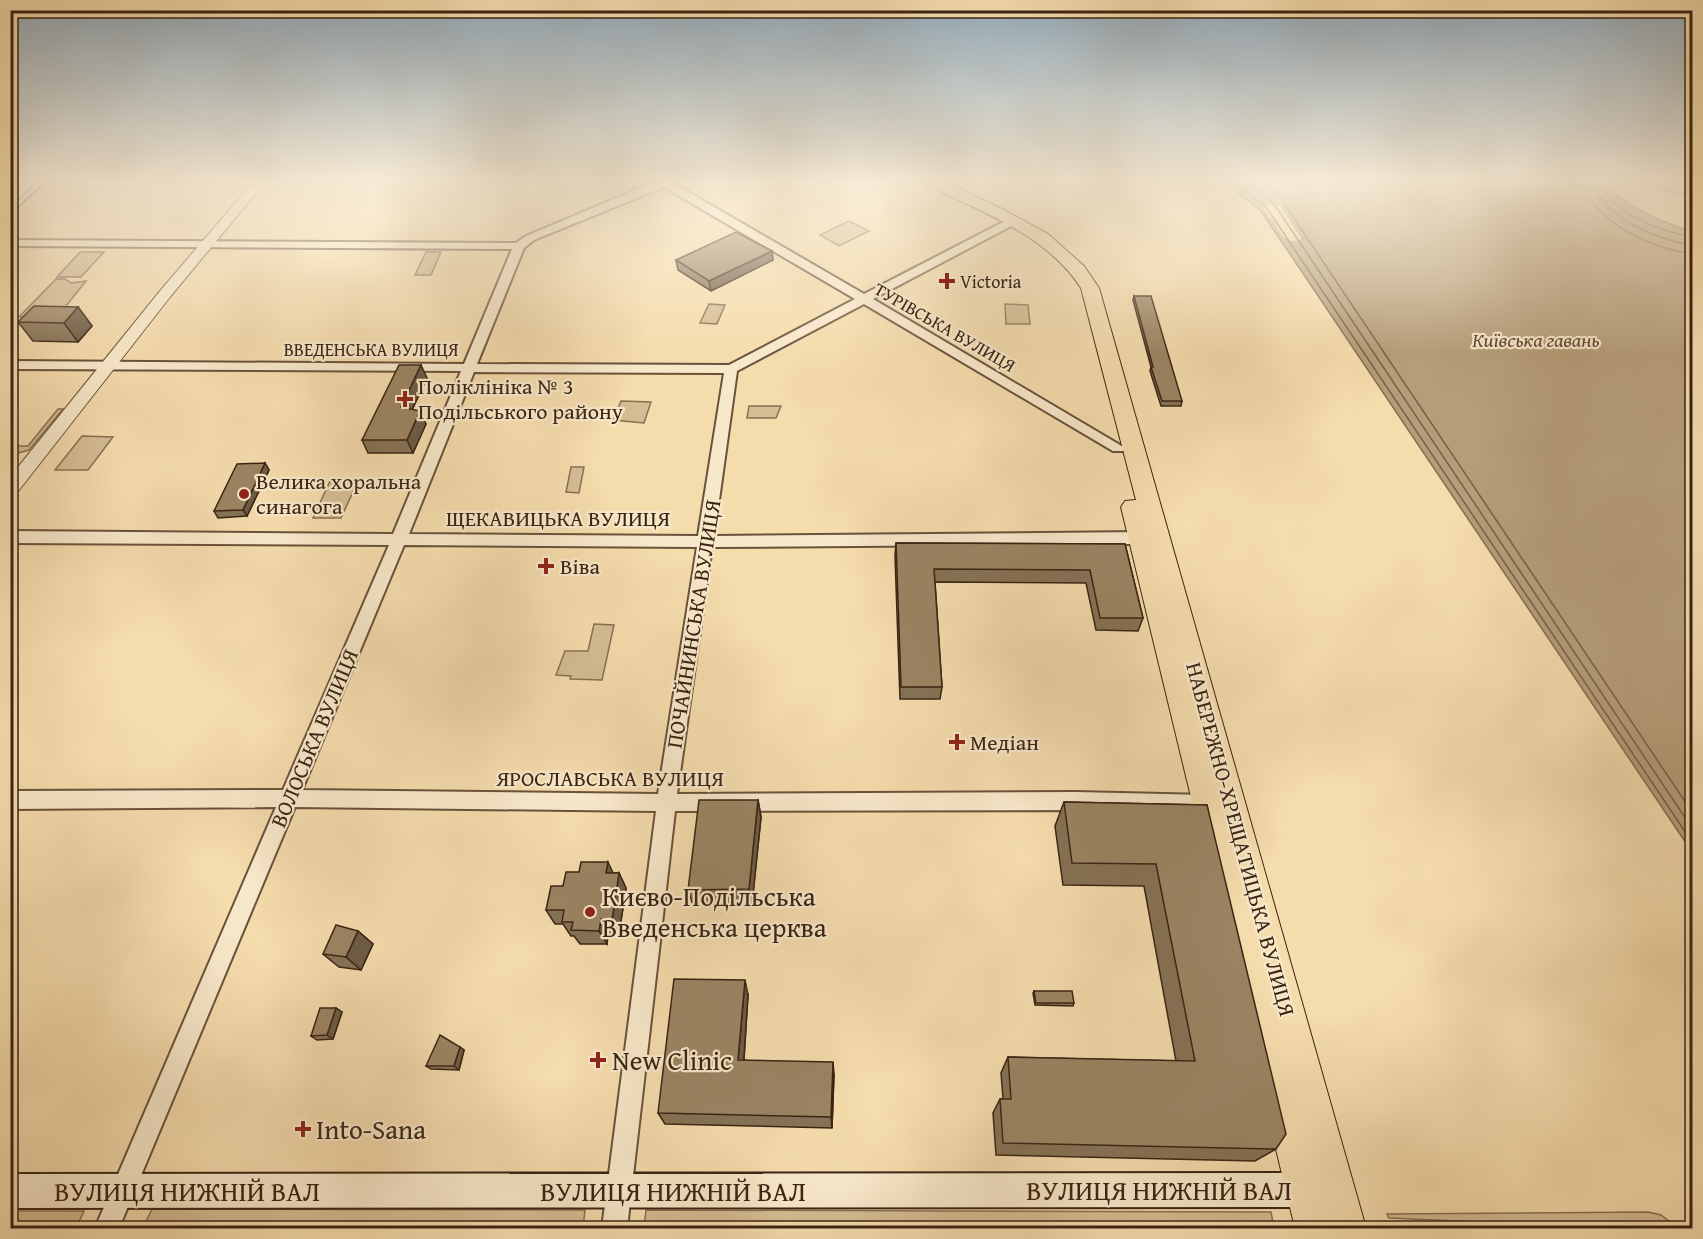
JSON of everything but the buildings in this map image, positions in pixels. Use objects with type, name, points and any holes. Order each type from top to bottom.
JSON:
[{"type":"main road","points":[[1027,239],[1044,251],[1071,278],[1080,299],[1127,449]]},
{"type":"main road","name":"НАБЕРЕЖНО-ХРЕЩАТИЦЬКА ВУЛИЦЯ","points":[[1127,449],[1141,538],[1208,804],[1320,1190],[1347,1228]]},
{"type":"main road","name":"НАБЕРЕЖНО-ХРЕЩАТИЦЬКА ВУЛИЦЯ","points":[[1127,449],[1320,1190],[1314,1228]]},
{"type":"main road","name":"ВУЛИЦЯ НИЖНІЙ ВАЛ","points":[[10,1191],[1320,1190]]},
{"type":"street","points":[[10,490],[212,239]]},
{"type":"street","points":[[10,243],[519,246],[529,239]]},
{"type":"street","name":"ТУРІВСЬКА ВУЛИЦЯ","points":[[760,239],[862,300],[1127,449]]},
{"type":"street","points":[[731,369],[979,239]]},
{"type":"street","name":"ВОЛОСЬКА ВУЛИЦЯ","points":[[107,1228],[399,539],[519,246]]},
{"type":"street","name":"ВВЕДЕНСЬКА ВУЛИЦЯ","points":[[10,365],[731,369]]},
{"type":"street","name":"ПОЧАЙНИНСЬКА ВУЛИЦЯ","points":[[614,1228],[666,802],[731,369]]},
{"type":"street","name":"ЩЕКАВИЦЬКА ВУЛИЦЯ","points":[[10,537],[706,541],[1141,538]]},
{"type":"street","name":"ЯРОСЛАВСЬКА ВУЛИЦЯ","points":[[10,800],[288,798],[666,802],[1077,801],[1208,804]]},
{"type":"shaded area","points":[[827,239],[853,239],[839,246]]},
{"type":"shaded area","points":[[80,252],[104,252],[81,277],[57,277]]},
{"type":"shaded area","points":[[426,252],[441,252],[431,275],[415,275]]},
{"type":"shaded area","points":[[56,279],[65,279],[71,283],[86,281],[58,316],[19,317]]},
{"type":"shaded area","points":[[709,304],[725,305],[717,324],[700,323]]},
{"type":"shaded area","points":[[1005,304],[1028,305],[1030,324],[1006,324]]},
{"type":"shaded area","points":[[621,401],[651,402],[644,423],[613,420]]},
{"type":"shaded area","points":[[749,406],[781,406],[776,418],[747,418]]},
{"type":"shaded area","points":[[58,409],[63,409],[29,450],[11,455],[11,446],[28,446]]},
{"type":"shaded area","points":[[82,436],[113,437],[88,470],[55,470]]},
{"type":"shaded area","points":[[571,467],[584,467],[579,493],[566,492]]},
{"type":"shaded area","points":[[330,481],[358,481],[341,518],[313,518]]},
{"type":"shaded area","points":[[594,624],[614,625],[602,680],[570,679],[571,676],[556,675],[565,651],[588,651]]},
{"type":"shaded area","points":[[152,1209],[585,1210],[583,1228],[143,1228]]},
{"type":"shaded area","points":[[646,1210],[1271,1212],[1274,1228],[644,1228]]},
{"type":"shaded area","points":[[10,1211],[84,1211],[76,1228],[11,1228]]},
{"type":"shaded area","points":[[1648,1212],[1661,1215],[1678,1228],[1541,1228],[1527,1224],[1389,1218],[1387,1214]]},
{"type":"water","name":"Київська гавань","points":[[1280,239],[1692,239],[1692,852]]},
{"type":"pier","points":[[1287,239],[1300,239],[1299,241]]},
{"type":"place","name":"Victoria","points":[[947,281]]},
{"type":"place","name":"Поліклініка № 3 Подільського району","points":[[405,399]]},
{"type":"place","name":"Велика хоральна синагога","points":[[244,494]]},
{"type":"place","name":"Віва","points":[[546,566]]},
{"type":"place","name":"Медіан","points":[[957,742]]},
{"type":"place","name":"Києво-Подільська Введенська церква","points":[[590,912]]},
{"type":"place","name":"New Clinic","points":[[598,1060]]},
{"type":"place","name":"Into-Sana","points":[[303,1129]]}]
